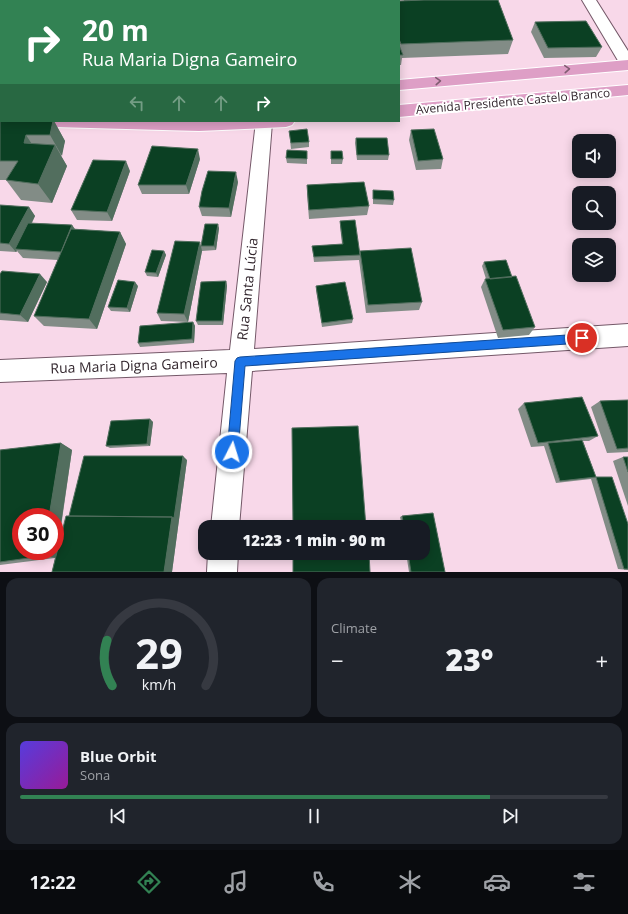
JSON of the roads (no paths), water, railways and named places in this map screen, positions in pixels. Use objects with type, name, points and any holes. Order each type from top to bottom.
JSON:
[{"type":"main road","name":"Avenida Presidente Castelo Branco","points":[[400,85],[628,65]]},
{"type":"main road","points":[[469,79],[483,105]]},
{"type":"main road","name":"Avenida Presidente Castelo Branco","points":[[400,111],[483,105],[552,96],[628,90]]},
{"type":"main road","points":[[79,122],[180,126],[274,122]]},
{"type":"street","points":[[589,0],[628,65]]},
{"type":"street","name":"Rua Santa Lúcia","points":[[227,520],[263,123]]},
{"type":"street","name":"Rua Maria Digna Gameiro","points":[[0,371],[240,361],[628,335]]},
{"type":"street","points":[[222,572],[223,560]]}]
